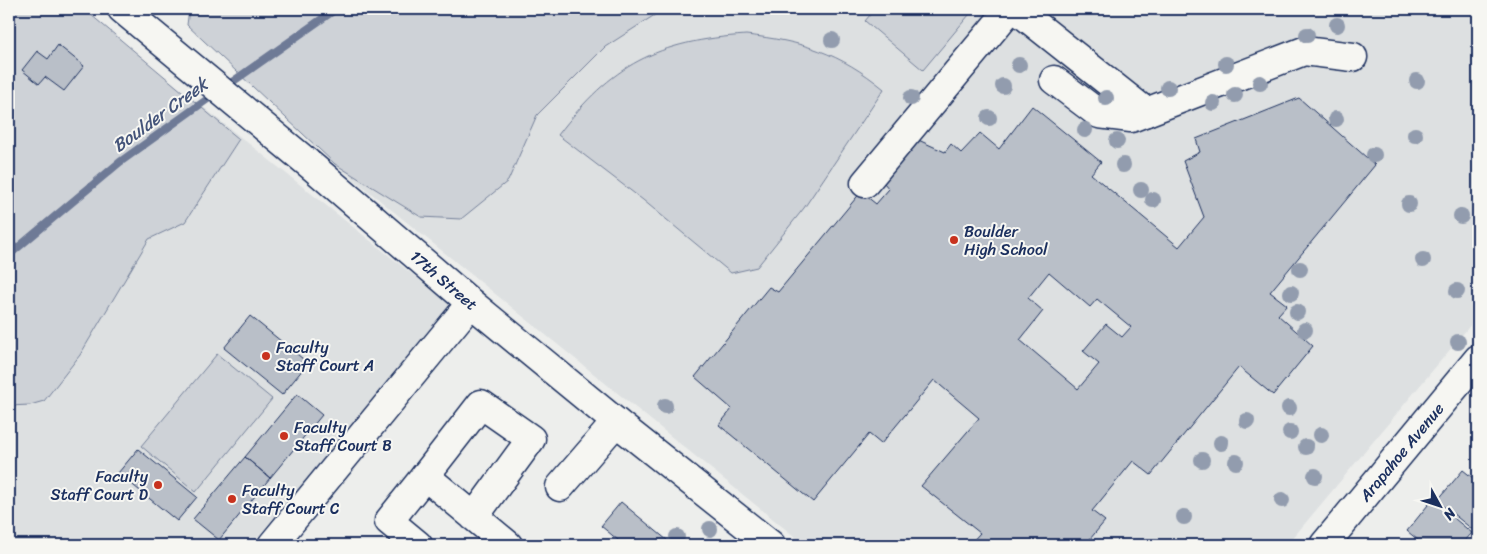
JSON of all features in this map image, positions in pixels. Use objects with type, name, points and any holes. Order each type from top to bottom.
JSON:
[{"type":"street","name":"17th Street","points":[[122,9],[471,303],[616,422],[771,545]]},
{"type":"street","points":[[865,183],[1010,9]]},
{"type":"street","points":[[1016,9],[1146,112]]},
{"type":"street","points":[[1054,80],[1099,114],[1131,118],[1304,52],[1353,57]]},
{"type":"street","points":[[272,545],[471,303]]},
{"type":"street","name":"Arapahoe Avenue","points":[[1324,545],[1478,359]]},
{"type":"street","points":[[418,545],[389,521],[481,404],[531,439],[474,517]]},
{"type":"street","points":[[560,487],[616,422]]},
{"type":"street","points":[[426,476],[508,545]]},
{"type":"shaded area","points":[[9,9],[84,9],[239,139],[185,222],[149,239],[80,355],[44,401],[30,405],[9,406]]},
{"type":"shaded area","points":[[189,9],[664,9],[605,47],[537,115],[508,181],[461,219],[421,217],[335,164],[187,25]]},
{"type":"shaded area","name":"Boulder High School","points":[[499,9],[1478,9],[1478,316],[1287,545],[805,545],[335,164]]},
{"type":"shaded area","points":[[875,9],[974,9],[923,70],[865,21]]},
{"type":"shaded area","points":[[746,35],[785,41],[820,51],[852,66],[884,89],[804,208],[757,267],[731,273],[643,200],[558,135],[598,90],[618,74],[639,61],[687,43]]},
{"type":"shaded area","points":[[168,79],[452,306],[251,545],[9,545],[9,215]]},
{"type":"shaded area","points":[[217,354],[272,399],[196,492],[141,446]]},
{"type":"building","points":[[58,45],[84,66],[64,91],[45,77],[39,84],[22,70],[37,51],[48,59]]},
{"type":"building","points":[[1299,98],[1375,165],[1270,292],[1287,305],[1278,315],[1313,346],[1273,395],[1239,367],[1151,475],[1133,461],[1092,511],[1105,521],[1085,545],[969,545],[980,533],[921,486],[979,418],[934,380],[881,444],[869,434],[813,502],[719,425],[732,409],[695,377],[769,287],[778,292],[861,192],[876,204],[889,189],[884,183],[905,141],[914,138],[945,152],[951,144],[961,153],[980,133],[999,149],[1032,106],[1101,162],[1091,174],[1179,247],[1204,217],[1183,161],[1200,152],[1196,139]],"holes":[[[1049,272],[1090,307],[1097,299],[1131,327],[1122,337],[1106,324],[1083,351],[1099,364],[1078,389],[1020,340],[1043,311],[1028,298]]]},
{"type":"building","name":"Faculty Staff Court A","points":[[250,316],[308,363],[282,395],[224,348]]},
{"type":"building","name":"Faculty Staff Court B","points":[[297,394],[322,415],[270,478],[245,457]]},
{"type":"building","name":"Faculty Staff Court D","points":[[138,449],[197,497],[177,521],[118,473]]},
{"type":"building","name":"Faculty Staff Court C","points":[[245,457],[270,478],[219,540],[193,519]]},
{"type":"building","points":[[1463,470],[1478,482],[1478,534],[1437,501]]},
{"type":"building","points":[[1432,500],[1472,533],[1461,545],[1424,545],[1407,531]]},
{"type":"building","points":[[621,502],[673,545],[624,545],[601,526]]},
{"type":"waterway","name":"Boulder Creek","points":[[225,87],[336,9]]},
{"type":"waterway","name":"Boulder Creek","points":[[9,255],[120,162],[216,93]]},
{"type":"place","name":"Boulder High School","points":[[954,240]]},
{"type":"place","name":"Faculty Staff Court A","points":[[266,356]]},
{"type":"place","name":"Faculty Staff Court B","points":[[284,436]]},
{"type":"place","name":"Faculty Staff Court D","points":[[158,485]]},
{"type":"place","name":"Faculty Staff Court C","points":[[232,499]]}]
